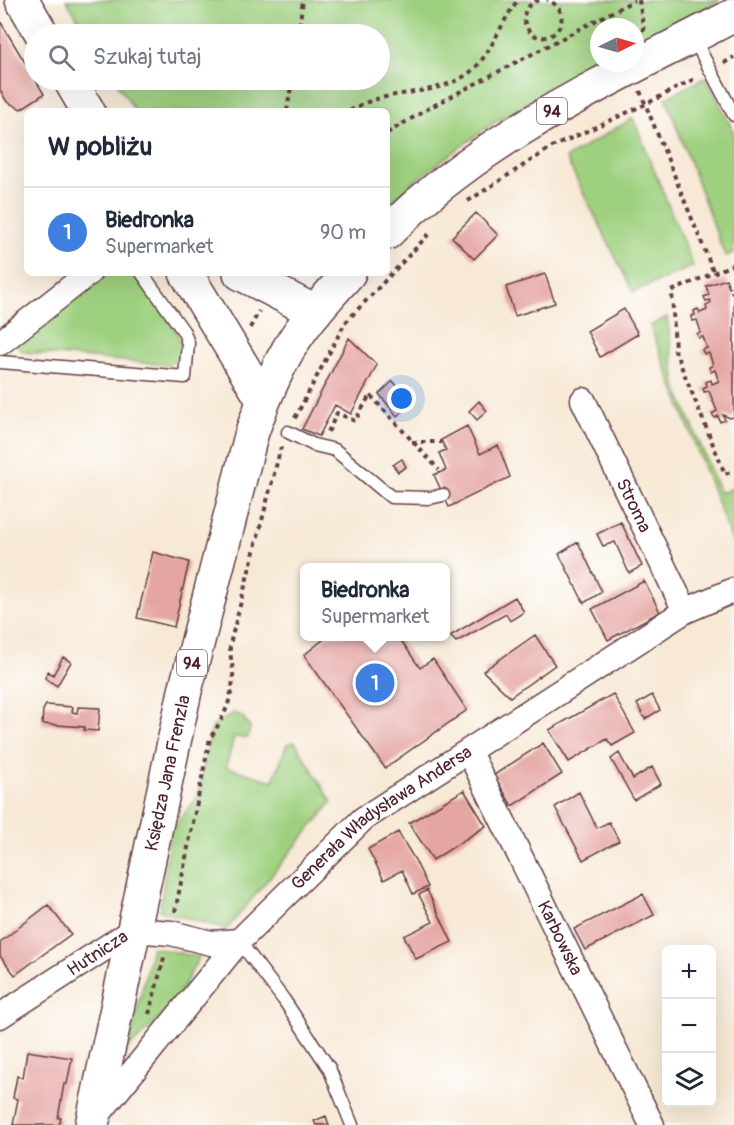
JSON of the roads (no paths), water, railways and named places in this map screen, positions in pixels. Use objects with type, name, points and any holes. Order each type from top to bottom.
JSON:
[{"type":"main road","points":[[22,0],[36,24]]},
{"type":"main road","name":"94","points":[[390,230],[453,176],[491,148],[554,111],[734,15]]},
{"type":"main road","points":[[76,90],[86,108]]},
{"type":"main road","points":[[188,276],[263,400]]},
{"type":"main road","points":[[245,276],[315,312]]},
{"type":"main road","name":"Księdza Jana Frenzla","points":[[92,1123],[185,691],[252,432],[263,400],[288,350],[315,312],[346,276]]},
{"type":"street","points":[[0,343],[86,276]]},
{"type":"street","name":"Stroma","points":[[583,400],[685,611]]},
{"type":"street","name":"Generała Władysława Andersa","points":[[92,1123],[239,942],[363,819],[685,611],[734,590]]},
{"type":"street","name":"Karbowska","points":[[469,752],[652,1125]]},
{"type":"street","name":"Hutnicza","points":[[3,1006],[133,930],[171,933],[211,943],[239,942]]},
{"type":"lane","points":[[693,37],[734,114]]},
{"type":"lane","points":[[0,362],[185,377],[189,355],[186,338],[144,276]]},
{"type":"lane","points":[[288,432],[314,445],[335,450],[391,497],[430,498],[443,495]]},
{"type":"lane","points":[[239,942],[284,1000],[329,1068],[352,1125]]},
{"type":"place","name":"Biedronka","points":[[375,683]]}]
